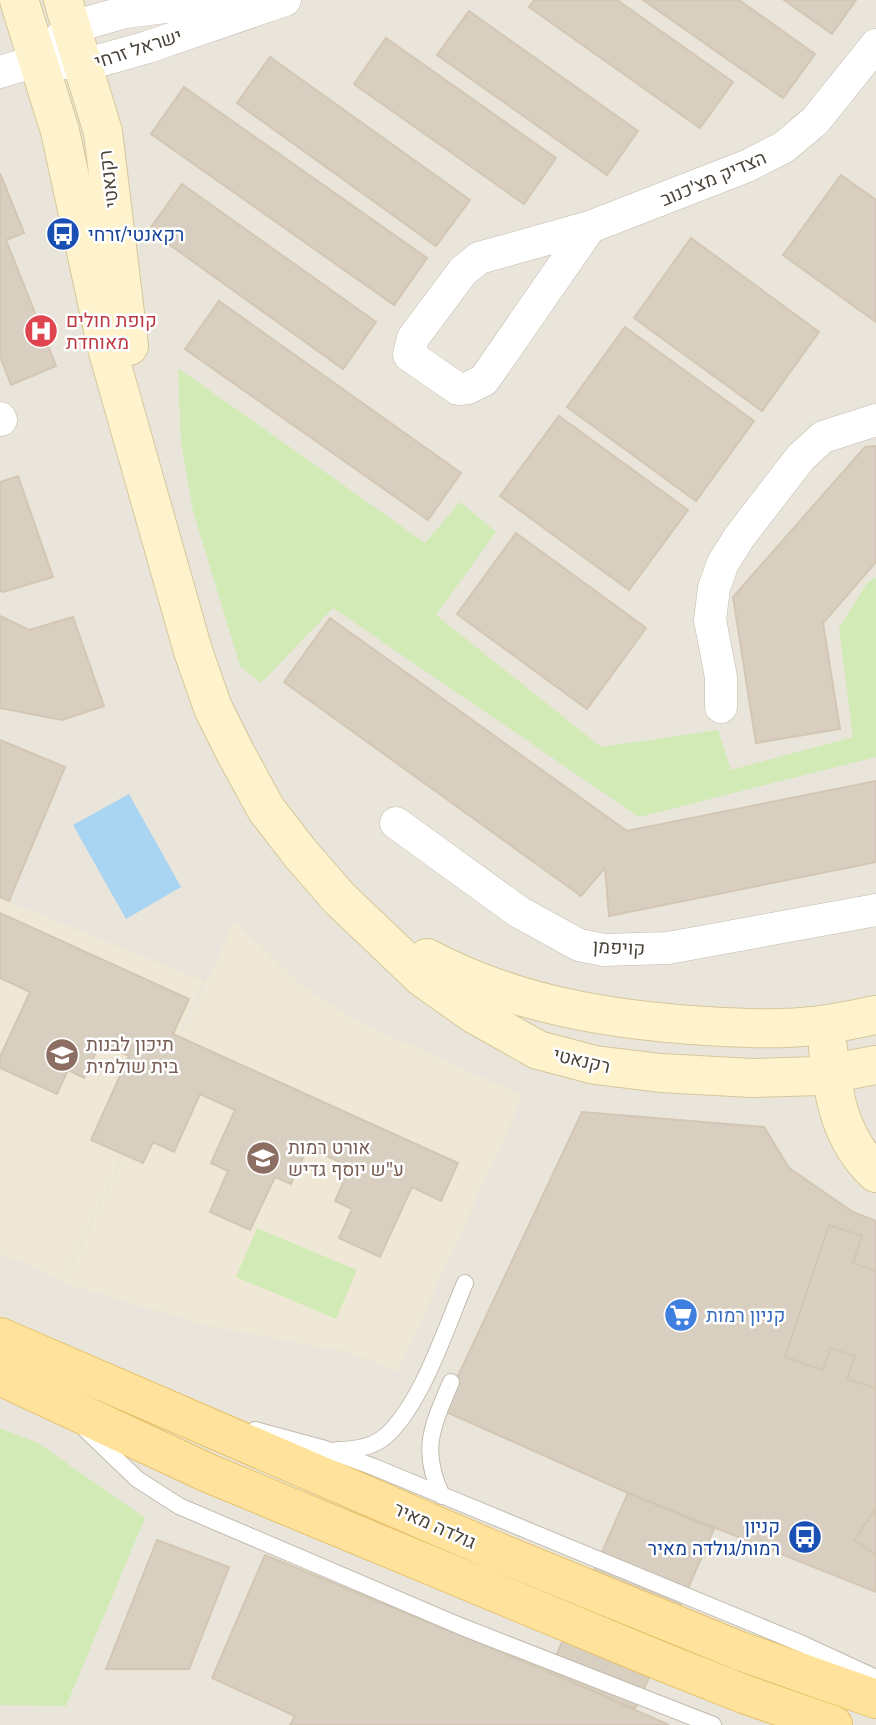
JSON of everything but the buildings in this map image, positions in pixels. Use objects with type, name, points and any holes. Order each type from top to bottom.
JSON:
[{"type":"main road","name":"גולדה מאיר","points":[[0,1336],[492,1550],[740,1651],[876,1699]]},
{"type":"main road","name":"גולדה מאיר","points":[[0,1376],[208,1473],[686,1671],[833,1725]]},
{"type":"street","name":"רקנאטי","points":[[19,0],[60,131],[107,348],[149,501],[213,708],[266,809],[339,898],[423,978],[474,1014],[538,1049],[595,1065],[661,1073],[752,1078],[831,1074],[876,1066]]},
{"type":"street","name":"ישראל זרחי","points":[[285,0],[148,47],[85,65],[39,60],[68,13],[125,12],[213,1],[285,0]]},
{"type":"street","name":"רקנאטי","points":[[68,13],[103,132],[149,501]]},
{"type":"street","name":"הצדיק מצ'כנוב","points":[[590,227],[484,380],[468,388],[458,389],[410,355],[413,338],[463,271],[479,258],[590,227],[747,166],[784,147],[815,121],[876,45]]},
{"type":"street","points":[[0,72],[39,60]]},
{"type":"street","points":[[721,707],[721,677],[710,620],[714,588],[723,563],[740,536],[801,457],[823,437],[876,420]]},
{"type":"street","name":"קויפמן","points":[[396,823],[519,912],[579,945],[604,950],[668,948],[876,910]]},
{"type":"street","name":"רקנאטי","points":[[339,898],[377,929],[431,960],[481,984],[542,1003],[604,1016],[752,1028],[825,1024],[876,1015]]},
{"type":"street","points":[[825,1024],[831,1074],[848,1139],[860,1158],[876,1173]]},
{"type":"lane","points":[[325,1449],[363,1448],[387,1435],[401,1418],[420,1385],[465,1283]]},
{"type":"lane","points":[[442,1496],[431,1469],[429,1451],[451,1382]]},
{"type":"lane","points":[[57,1401],[137,1479],[179,1506],[460,1626],[713,1725]]},
{"type":"lane","points":[[155,1403],[325,1449],[374,1467],[800,1643],[876,1678]]},
{"type":"shaded area","points":[[0,0],[876,0],[876,1725],[0,1725]]},
{"type":"shaded area","points":[[0,899],[204,981],[63,1281],[0,1253]]},
{"type":"shaded area","points":[[235,921],[296,981],[355,1020],[523,1096],[398,1371],[347,1352],[205,1325],[64,1283]]},
{"type":"green space","points":[[178,368],[425,543],[460,502],[496,532],[436,615],[601,747],[718,730],[731,770],[853,737],[839,628],[867,583],[876,577],[876,757],[639,817],[333,608],[261,683],[240,666],[193,511],[181,442]]},
{"type":"green space","points":[[257,1228],[357,1270],[336,1319],[236,1277]]},
{"type":"green space","points":[[0,1428],[38,1443],[145,1518],[66,1706],[0,1705]]},
{"type":"water","points":[[129,794],[181,887],[126,919],[73,825]]},
{"type":"place","name":"רקאנטי/זרחי","points":[[63,234]]},
{"type":"place","name":"קופת חולים מאוחדת","points":[[41,331]]},
{"type":"place","name":"תיכון לבנות בית שולמית","points":[[62,1055]]},
{"type":"place","name":"אורט רמות ע\"ש יוסף גדיש","points":[[263,1158]]},
{"type":"place","name":"קניון רמות","points":[[681,1315]]},
{"type":"place","name":"קניון רמות/גולדה מאיר","points":[[805,1537]]}]
